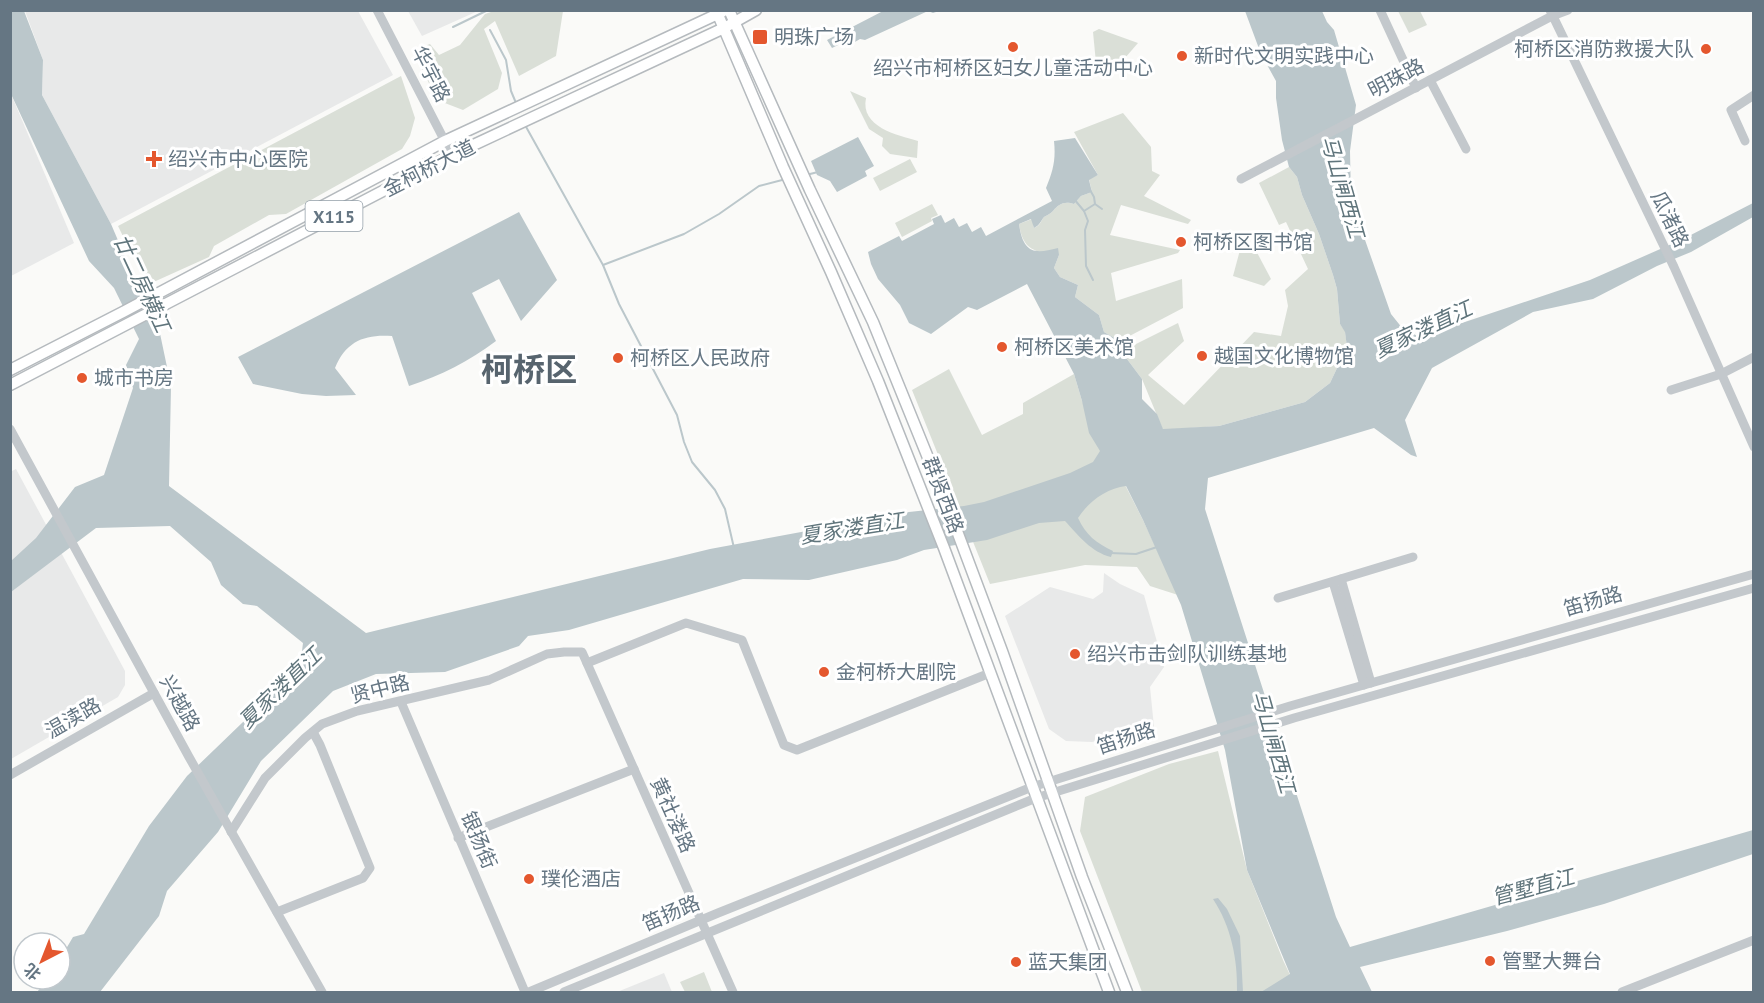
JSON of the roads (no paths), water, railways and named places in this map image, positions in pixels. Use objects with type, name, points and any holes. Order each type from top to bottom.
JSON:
[{"type":"main road","name":"金柯桥大道","points":[[10,385],[452,154],[729,25],[756,10]]},
{"type":"main road","name":"金柯桥大道","points":[[10,370],[445,141],[722,12]]},
{"type":"main road","name":"群贤西路","points":[[722,12],[873,322],[948,507],[1082,877],[1127,993]]},
{"type":"main road","name":"群贤西路","points":[[729,25],[783,167],[873,370],[929,508],[1109,993]]},
{"type":"street","name":"华宇路","points":[[377,10],[452,154]]},
{"type":"street","points":[[1380,10],[1416,88]]},
{"type":"street","name":"明珠路","points":[[1241,179],[1416,88],[1551,13],[1568,10]]},
{"type":"street","name":"瓜渚路","points":[[1551,13],[1674,267],[1754,447]]},
{"type":"street","points":[[1430,80],[1466,149]]},
{"type":"street","points":[[1745,141],[1731,110],[1754,95]]},
{"type":"street","points":[[1671,390],[1721,374],[1754,357]]},
{"type":"street","name":"兴越路","points":[[10,429],[189,757],[322,993]]},
{"type":"street","points":[[1278,598],[1413,557]]},
{"type":"street","name":"笛扬路","points":[[1051,787],[1204,733],[1290,706],[1754,574]]},
{"type":"street","points":[[1337,581],[1367,684]]},
{"type":"street","name":"笛扬路","points":[[527,993],[700,920],[1034,792],[1208,745],[1294,718],[1754,588]]},
{"type":"street","points":[[587,663],[687,623],[742,640],[784,745],[797,750],[990,673]]},
{"type":"street","name":"黄社溇路","points":[[582,652],[733,993]]},
{"type":"street","name":"贤中路","points":[[229,829],[265,778],[322,724],[357,711],[489,680],[547,654],[582,652]]},
{"type":"street","name":"温渎路","points":[[10,775],[154,693]]},
{"type":"street","name":"银扬街","points":[[401,702],[527,993]]},
{"type":"street","points":[[277,912],[363,878],[370,868],[313,732]]},
{"type":"street","points":[[458,837],[634,770]]},
{"type":"street","name":"笛扬路","points":[[564,993],[706,935],[1034,792]]},
{"type":"street","points":[[1622,993],[1754,940]]},
{"type":"water","points":[[885,10],[939,11],[933,13],[928,11],[848,46],[842,43],[832,48],[827,40]]},
{"type":"water","points":[[11,11],[24,11],[43,60],[42,95],[111,224],[135,280],[158,324],[171,386],[169,486],[366,633],[710,549],[909,512],[984,502],[1070,473],[1093,462],[1100,451],[1089,433],[1074,374],[1027,284],[977,310],[968,307],[931,334],[909,323],[900,305],[878,279],[868,252],[899,236],[902,241],[934,224],[932,219],[941,215],[945,223],[954,218],[959,227],[967,223],[972,232],[981,227],[986,236],[1052,201],[1046,188],[1055,154],[1054,141],[1075,138],[1098,175],[1089,180],[1092,192],[1081,196],[1074,204],[1060,205],[1034,228],[1031,219],[1019,224],[1023,241],[1036,251],[1058,248],[1059,255],[1054,268],[1060,277],[1078,285],[1075,297],[1099,315],[1104,332],[1120,341],[1124,355],[1142,379],[1142,399],[1157,414],[1163,429],[1219,426],[1305,402],[1330,383],[1347,347],[1345,332],[1340,324],[1337,289],[1333,275],[1297,177],[1289,167],[1282,140],[1276,81],[1261,54],[1245,11],[1322,11],[1334,30],[1356,105],[1350,151],[1351,200],[1391,314],[1403,329],[1424,339],[1438,331],[1590,280],[1683,239],[1753,203],[1753,217],[1691,252],[1657,266],[1593,299],[1533,312],[1432,368],[1405,420],[1417,457],[1374,428],[1208,478],[1205,509],[1336,917],[1350,947],[1753,830],[1753,854],[1604,904],[1507,931],[1360,967],[1372,992],[1261,992],[1290,974],[1247,870],[1225,750],[1181,605],[1126,486],[1099,497],[1078,518],[1092,538],[1113,551],[1111,557],[1091,547],[1065,521],[1039,523],[987,540],[924,550],[897,560],[809,580],[743,579],[569,630],[528,636],[519,646],[445,672],[376,674],[333,691],[261,761],[218,832],[167,891],[159,916],[100,992],[37,992],[72,991],[73,937],[84,934],[149,826],[187,776],[300,667],[303,643],[257,606],[243,604],[221,585],[211,562],[170,526],[96,528],[11,592],[11,561],[36,538],[75,487],[104,475],[133,388],[126,365],[139,339],[114,288],[89,261],[11,94]]},
{"type":"water","points":[[858,137],[874,166],[865,171],[867,176],[837,192],[830,181],[817,175],[811,161]]},
{"type":"water","points":[[519,212],[557,280],[521,321],[499,279],[472,293],[496,341],[465,362],[409,386],[392,336],[373,336],[351,345],[335,368],[356,395],[302,394],[253,384],[238,357]]},
{"type":"water","points":[[1218,898],[1227,909],[1240,936],[1243,992],[1237,992],[1236,968],[1229,932],[1213,899]]},
{"type":"waterway","points":[[453,27],[488,10]]},
{"type":"waterway","points":[[490,30],[506,60],[511,91],[516,103]]},
{"type":"waterway","points":[[525,125],[603,265],[619,304],[677,415],[692,462],[715,490],[725,509],[734,548]]},
{"type":"waterway","points":[[806,175],[818,172]]},
{"type":"waterway","points":[[603,265],[684,234],[719,214],[759,186],[786,179]]},
{"type":"waterway","points":[[1090,190],[1095,204]]},
{"type":"waterway","points":[[1074,199],[1084,211]]},
{"type":"waterway","points":[[1093,280],[1086,266],[1085,230],[1088,221],[1084,211],[1095,204],[1102,209]]},
{"type":"waterway","points":[[1110,553],[1136,554],[1157,547]]},
{"type":"place","name":"明珠广场","points":[[760,37]]},
{"type":"place","name":"绍兴市柯桥区妇女儿童活动中心","points":[[1013,47]]},
{"type":"place","name":"柯桥区消防救援大队","points":[[1706,49]]},
{"type":"place","name":"新时代文明实践中心","points":[[1182,56]]},
{"type":"place","name":"绍兴市中心医院","points":[[154,159]]},
{"type":"place","name":"柯桥区图书馆","points":[[1181,242]]},
{"type":"place","name":"柯桥区美术馆","points":[[1002,347]]},
{"type":"place","name":"越国文化博物馆","points":[[1202,356]]},
{"type":"place","name":"柯桥区人民政府","points":[[618,358]]},
{"type":"place","name":"城市书房","points":[[82,378]]},
{"type":"place","name":"绍兴市击剑队训练基地","points":[[1075,654]]},
{"type":"place","name":"金柯桥大剧院","points":[[824,672]]},
{"type":"place","name":"璞伦酒店","points":[[529,879]]},
{"type":"place","name":"管墅大舞台","points":[[1490,961]]},
{"type":"place","name":"蓝天集团","points":[[1016,962]]},
{"type":"district","name":"柯桥区","points":[[529,369]]},
{"type":"water label","name":"马山闸西江","points":[[1343,187]]},
{"type":"water label","name":"廿二房横江","points":[[142,283]]},
{"type":"water label","name":"夏家溇直江","points":[[1423,329]]},
{"type":"water label","name":"夏家溇直江","points":[[852,528]]},
{"type":"water label","name":"夏家溇直江","points":[[280,688]]},
{"type":"water label","name":"马山闸西江","points":[[1274,742]]},
{"type":"water label","name":"管墅直江","points":[[1533,887]]}]
